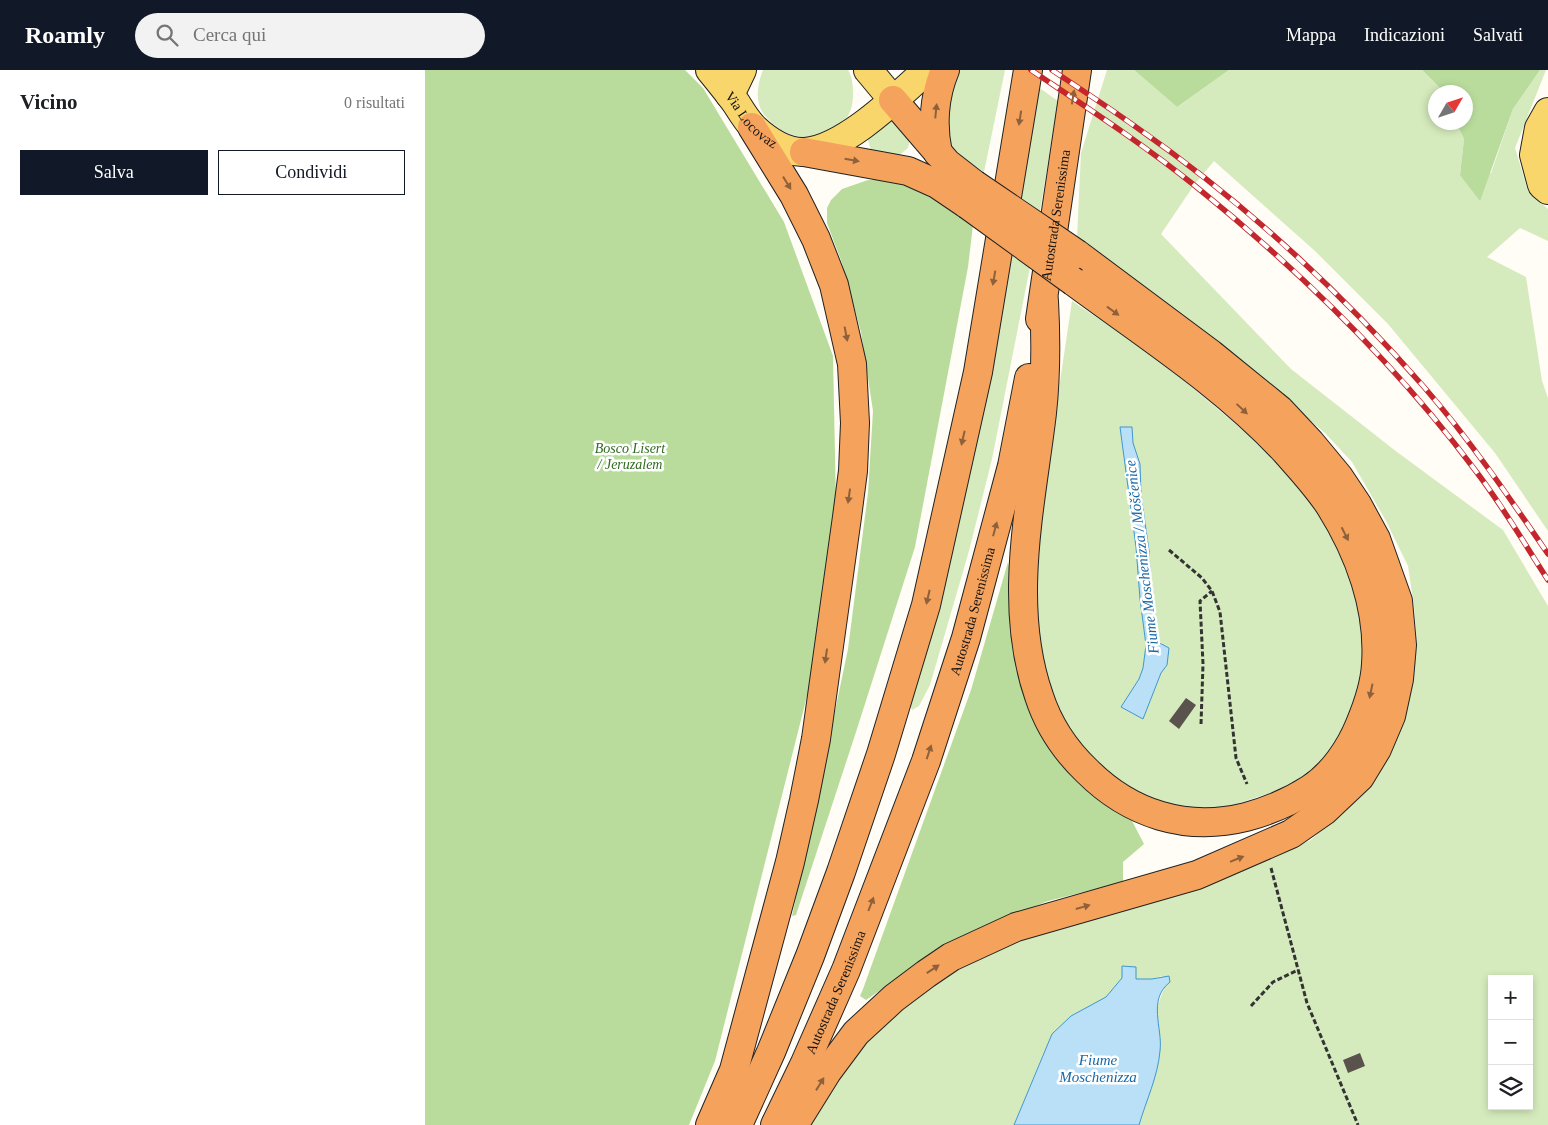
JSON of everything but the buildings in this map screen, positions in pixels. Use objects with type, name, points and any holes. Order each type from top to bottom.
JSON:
[{"type":"highway","points":[[938,153],[934,131],[935,116],[939,85],[945,70]]},
{"type":"highway","points":[[738,1125],[771,1052],[810,956],[841,872],[881,754],[926,605],[978,372],[1028,70]]},
{"type":"highway","name":"Autostrada Serenissima","points":[[775,1125],[805,1063],[853,952],[926,761],[966,638],[1012,466],[1044,301],[1077,70]]},
{"type":"highway","points":[[893,100],[938,153],[959,173],[971,194],[1074,282],[1207,380],[1270,435],[1307,475],[1329,503],[1357,557],[1368,590],[1375,627],[1376,664],[1371,696],[1353,742],[1335,765],[1312,788],[1271,810],[1230,821],[1206,824],[1164,818],[1132,805],[1112,794],[1072,757],[1055,732],[1039,697],[1027,654],[1023,617],[1025,545],[1042,408],[1046,340],[1044,301]]},
{"type":"highway","points":[[710,1125],[733,1070],[790,862],[804,800],[816,739],[853,471],[855,423],[852,364],[834,285],[816,239],[795,195],[752,127]]},
{"type":"highway","points":[[795,1125],[827,1072],[856,1033],[894,998],[951,957],[1016,926],[1197,875],[1291,834],[1324,811],[1360,777],[1377,749],[1391,716],[1399,679],[1402,645],[1398,600],[1376,539],[1357,504],[1339,477],[1280,410],[1211,354],[1077,254],[971,194],[937,184],[908,171],[804,152]]},
{"type":"main road","name":"Via Locovaz","points":[[710,70],[752,127],[771,142],[804,152]]},
{"type":"main road","points":[[730,95],[742,70]]},
{"type":"main road","points":[[868,70],[893,100]]},
{"type":"main road","points":[[804,152],[819,149],[845,137],[893,100],[927,70]]},
{"type":"main road","points":[[1548,112],[1539,128],[1534,155],[1542,185],[1548,190]]},
{"type":"path","points":[[1169,550],[1202,578],[1212,591],[1220,612],[1236,758],[1247,784]]},
{"type":"path","points":[[1201,724],[1203,664],[1200,601],[1212,591]]},
{"type":"path","points":[[1269,862],[1307,1003],[1358,1125]]},
{"type":"path","points":[[1251,1006],[1273,982],[1298,970]]},
{"type":"green space","name":"Bosco Lisert / Jeruzalem","points":[[425,70],[685,70],[703,88],[784,222],[833,356],[836,505],[809,688],[715,1061],[689,1125],[425,1125]]},
{"type":"green space","points":[[763,70],[848,70],[852,79],[853,89],[850,111],[843,123],[833,131],[821,136],[794,135],[781,129],[763,113],[758,100],[759,82]]},
{"type":"green space","points":[[956,70],[1005,70],[984,172],[956,151],[948,140],[946,133],[952,79]]},
{"type":"green space","points":[[1107,70],[1134,70],[1177,107],[1229,70],[1422,70],[1437,85],[1428,85],[1428,130],[1460,130],[1464,139],[1460,175],[1491,173],[1513,109],[1540,70],[1546,70],[1515,148],[1528,191],[1548,209],[1548,241],[1520,228],[1487,257],[1526,277],[1542,381],[1548,398],[1548,531],[1495,453],[1388,324],[1315,251],[1214,161],[1194,185],[1161,234],[1291,369],[1397,452],[1503,530],[1548,606],[1548,1125],[1139,1125],[1157,1068],[1160,1051],[1157,1007],[1165,986],[1162,976],[1152,979],[1136,979],[1122,966],[1122,978],[1106,997],[1071,1016],[1044,1052],[1014,1125],[810,1125],[857,1051],[896,1012],[935,982],[967,963],[1000,947],[1078,919],[1207,883],[1248,868],[1311,840],[1335,818],[1409,689],[1417,646],[1408,566],[1386,521],[1352,462],[1325,433],[1293,406],[1077,238],[1081,153]]},
{"type":"green space","points":[[1134,70],[1229,70],[1177,107]]},
{"type":"green space","points":[[1422,70],[1540,70],[1513,109],[1480,201],[1460,175],[1464,139],[1460,130],[1473,130],[1473,85],[1437,85]]},
{"type":"green space","points":[[1034,84],[1058,101],[1040,211],[1019,196]]},
{"type":"green space","points":[[891,119],[897,120],[910,138],[908,148],[898,156],[871,150],[868,140],[869,133]]},
{"type":"green space","points":[[894,179],[919,190],[973,225],[968,267],[915,547],[796,915],[792,916],[848,649],[868,493],[873,411],[861,332],[842,263],[827,223],[827,208],[831,200],[842,189],[868,180]]},
{"type":"green space","points":[[1012,255],[1030,267],[992,459],[969,551],[930,685],[919,706],[912,710],[910,705],[946,573],[978,439]]},
{"type":"green space","points":[[1072,301],[1152,354],[1262,446],[1323,517],[1339,548],[1360,603],[1364,649],[1361,675],[1352,714],[1333,748],[1313,769],[1288,787],[1221,809],[1188,809],[1150,800],[1120,784],[1090,756],[1060,715],[1046,676],[1035,617],[1037,536]],"holes":[[[1120,427],[1132,427],[1133,443],[1140,464],[1141,494],[1149,551],[1150,588],[1156,641],[1162,643],[1167,665],[1161,673],[1143,718],[1121,707],[1139,679],[1143,668],[1146,645],[1136,547]]]},
{"type":"green space","points":[[1008,562],[1010,573],[1010,617],[1018,665],[1077,779],[1098,799],[1130,817],[1144,844],[1123,862],[1123,882],[1048,901],[980,928],[907,972],[866,1000],[860,996],[971,690]]},
{"type":"water","name":"Fiume Moschenizza / Moščenice","points":[[1120,427],[1132,427],[1133,443],[1140,464],[1141,494],[1149,551],[1156,641],[1169,648],[1167,665],[1161,673],[1143,719],[1121,707],[1139,679],[1143,668],[1146,645],[1136,547]]},
{"type":"water","name":"Fiume Moschenizza","points":[[1122,966],[1136,967],[1136,979],[1169,976],[1170,982],[1163,989],[1159,997],[1157,1015],[1160,1042],[1159,1060],[1139,1125],[1014,1125],[1052,1034],[1071,1016],[1106,997],[1122,978]]},
{"type":"railway","points":[[1031,70],[1135,140],[1175,170],[1233,217],[1308,284],[1378,355],[1444,430],[1513,524],[1548,580]]},
{"type":"railway","points":[[1052,70],[1175,155],[1251,216],[1324,282],[1392,351],[1441,407],[1489,469],[1548,554]]}]
